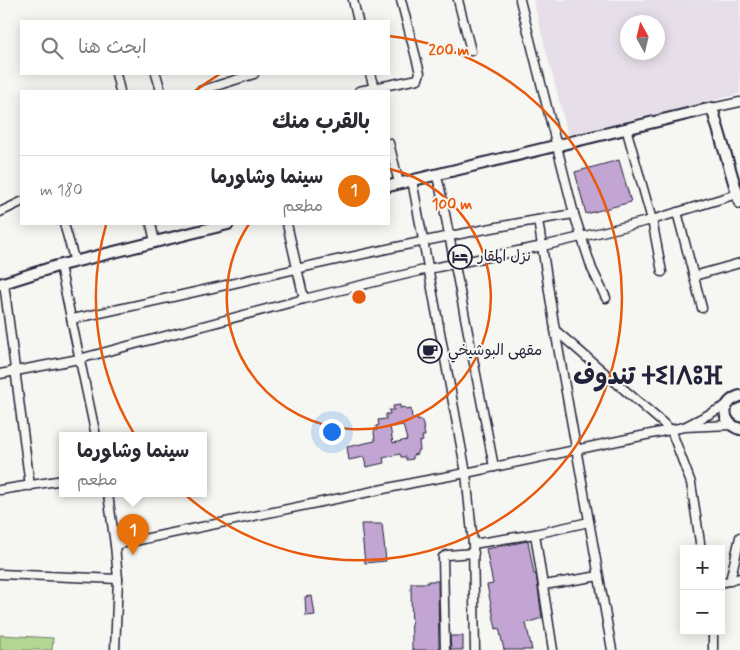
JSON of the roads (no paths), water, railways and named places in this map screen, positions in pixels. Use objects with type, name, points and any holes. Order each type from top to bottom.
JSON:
[{"type":"main road","points":[[394,184],[712,108],[739,197]]},
{"type":"main road","points":[[2,284],[60,266],[155,242],[196,228],[220,225]]},
{"type":"main road","points":[[737,428],[726,416],[727,405],[740,395]]},
{"type":"street","points":[[353,0],[358,20]]},
{"type":"street","points":[[370,75],[374,90],[418,79],[420,76],[401,0]]},
{"type":"street","points":[[458,0],[471,51]]},
{"type":"street","points":[[520,0],[555,146],[574,214],[592,269],[606,298]]},
{"type":"street","points":[[116,75],[120,90]]},
{"type":"street","points":[[156,75],[161,90]]},
{"type":"street","points":[[203,90],[251,75]]},
{"type":"street","points":[[712,108],[740,102]]},
{"type":"street","points":[[626,128],[652,220],[662,272]]},
{"type":"street","points":[[390,151],[394,184]]},
{"type":"street","points":[[436,174],[494,467]]},
{"type":"street","points":[[412,180],[466,474],[474,553],[476,650]]},
{"type":"street","points":[[0,374],[79,359],[304,299],[455,263],[581,238],[739,197]]},
{"type":"street","points":[[0,212],[20,202]]},
{"type":"street","points":[[678,212],[702,308]]},
{"type":"street","points":[[72,319],[449,235],[574,214]]},
{"type":"street","points":[[538,220],[555,330],[612,650]]},
{"type":"street","points":[[64,225],[75,262]]},
{"type":"street","points":[[151,225],[155,242]]},
{"type":"street","points":[[287,225],[304,299]]},
{"type":"street","points":[[694,276],[740,264]]},
{"type":"street","points":[[60,266],[95,432]]},
{"type":"street","points":[[2,284],[16,371],[30,486]]},
{"type":"street","points":[[555,330],[671,430],[691,483],[700,545]]},
{"type":"street","points":[[684,427],[727,405]]},
{"type":"street","points":[[115,545],[417,482],[466,474],[684,427],[737,428]]},
{"type":"street","points":[[0,490],[59,481]]},
{"type":"street","points":[[108,497],[118,579],[115,650]]},
{"type":"street","points":[[473,544],[535,534],[589,522]]},
{"type":"street","points":[[535,534],[553,650]]},
{"type":"street","points":[[730,580],[740,537]]},
{"type":"street","points":[[445,650],[443,557],[447,554],[474,553]]},
{"type":"street","points":[[0,574],[118,579]]},
{"type":"street","points":[[544,585],[599,576]]},
{"type":"street","points":[[725,582],[740,578]]},
{"type":"street","points":[[713,635],[713,650]]},
{"type":"place","name":"نزل المقار","points":[[460,257]]},
{"type":"place","name":"مقهى البوشيخي","points":[[430,351]]},
{"type":"place","name":"سينما وشاورما","points":[[133,555]]},
{"type":"district","name":"تندوف ⵜⵉⵏⴷⵓⴼ","points":[[648,377]]}]
